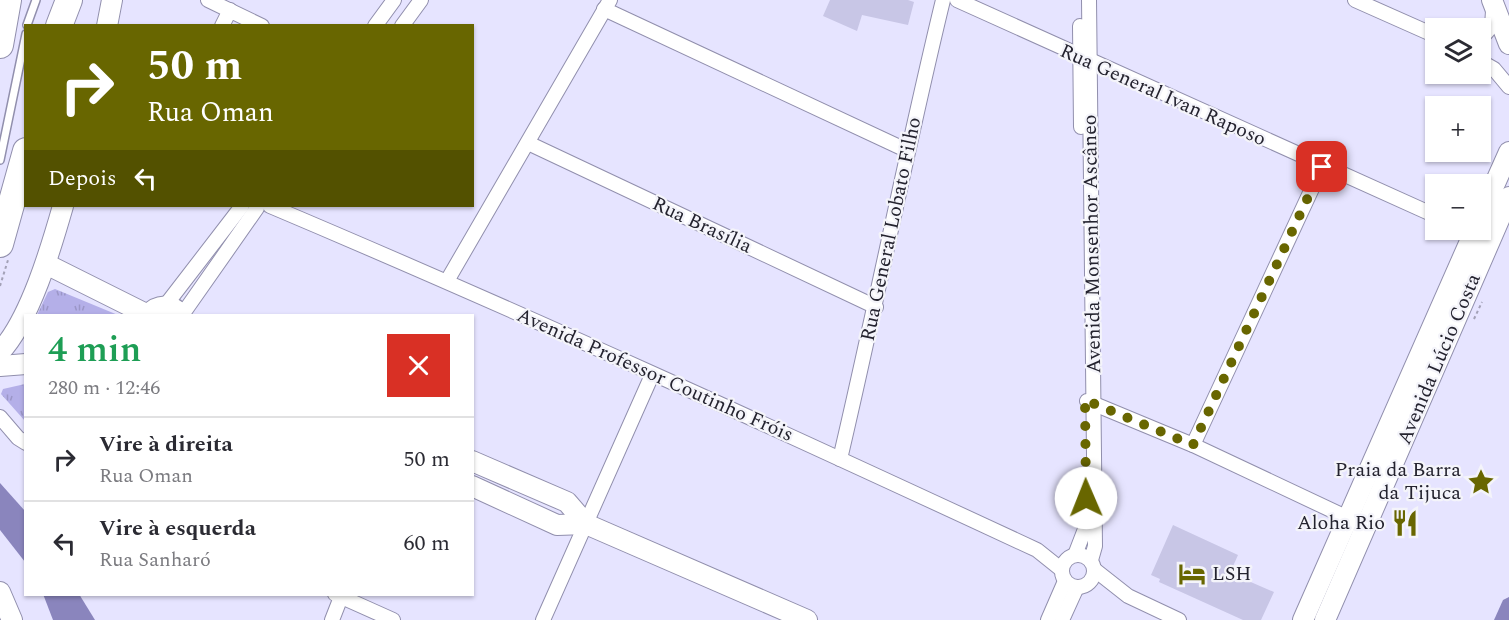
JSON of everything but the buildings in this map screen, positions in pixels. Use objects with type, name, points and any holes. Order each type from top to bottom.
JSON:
[{"type":"highway","points":[[0,0],[0,45]]},
{"type":"highway","points":[[0,45],[8,0]]},
{"type":"highway","points":[[57,24],[60,0]]},
{"type":"highway","points":[[58,24],[69,0]]},
{"type":"highway","points":[[0,244],[24,158]]},
{"type":"main road","points":[[107,24],[112,0]]},
{"type":"main road","points":[[1492,0],[1509,44]]},
{"type":"main road","name":"Avenida Lúcio Costa","points":[[1491,190],[1509,152]]},
{"type":"main road","name":"Avenida Lúcio Costa","points":[[1325,620],[1509,197]]},
{"type":"main road","points":[[0,352],[10,341],[46,264],[63,207]]},
{"type":"main road","name":"Avenida Lúcio Costa","points":[[1303,620],[1467,240]]},
{"type":"main road","points":[[46,264],[165,313]]},
{"type":"main road","points":[[0,366],[24,364]]},
{"type":"main road","points":[[474,461],[567,502],[586,524]]},
{"type":"main road","points":[[474,487],[557,525],[586,524],[807,620]]},
{"type":"main road","points":[[0,592],[12,620]]},
{"type":"street","points":[[208,0],[258,24]]},
{"type":"street","points":[[376,24],[394,0]]},
{"type":"street","points":[[403,24],[421,0]]},
{"type":"street","name":"Rua General Lobato Filho","points":[[840,459],[876,307],[906,150],[943,0]]},
{"type":"street","name":"Rua General Ivan Raposo","points":[[957,0],[1322,167],[1425,211]]},
{"type":"street","name":"Avenida Monsenhor Ascâneo","points":[[1080,0],[1085,60],[1089,402],[1095,546],[1093,565]]},
{"type":"street","name":"Avenida Monsenhor Ascâneo","points":[[1085,60],[1089,0]]},
{"type":"street","points":[[1355,0],[1425,31]]},
{"type":"street","points":[[1491,27],[1492,0]]},
{"type":"street","points":[[447,281],[607,4],[906,150]]},
{"type":"street","points":[[223,24],[230,10]]},
{"type":"street","points":[[1491,68],[1502,76],[1509,87]]},
{"type":"street","name":"Rua Brasília","points":[[528,143],[876,307]]},
{"type":"street","points":[[1193,445],[1322,167]]},
{"type":"street","points":[[165,313],[241,207]]},
{"type":"street","points":[[165,313],[259,207]]},
{"type":"street","name":"Avenida Professor Coutinho Fróis","points":[[262,207],[447,281],[1037,550],[1073,555]]},
{"type":"street","points":[[543,620],[652,375]]},
{"type":"street","points":[[1089,402],[1193,445],[1348,518]]},
{"type":"street","name":"Avenida Monsenhor Ascâneo","points":[[1073,555],[1086,519],[1089,402]]},
{"type":"street","points":[[0,417],[24,442]]},
{"type":"street","name":"Avenida Professor Coutinho Fróis","points":[[1037,550],[1068,579]]},
{"type":"street","points":[[1062,620],[1068,579],[1065,561],[1073,555],[1084,555],[1128,596],[1179,620]]},
{"type":"street","points":[[1068,579],[1088,584],[1093,565]]},
{"type":"street","points":[[1047,620],[1068,579]]},
{"type":"street","points":[[332,620],[338,596]]},
{"type":"street","points":[[340,596],[393,620]]},
{"type":"lane","points":[[27,24],[31,0]]},
{"type":"lane","points":[[27,24],[36,0]]},
{"type":"lane","points":[[0,160],[24,44]]},
{"type":"green space","points":[[55,289],[116,314],[37,314],[48,292]]},
{"type":"green space","points":[[24,384],[24,420],[1,394],[3,389]]},
{"type":"shaded area","points":[[0,483],[24,510],[24,561],[0,530]]},
{"type":"shaded area","points":[[44,596],[80,596],[95,620],[53,620]]},
{"type":"shaded area","points":[[1509,597],[1509,620],[1494,620],[1503,600]]},
{"type":"place","name":"Praia da Barra da Tijuca","points":[[1481,482]]},
{"type":"place","name":"Aloha Rio","points":[[1405,523]]},
{"type":"place","name":"LSH","points":[[1192,574]]},
{"type":"route","points":[[1086,498],[1085,400],[1193,445],[1322,167]]}]
